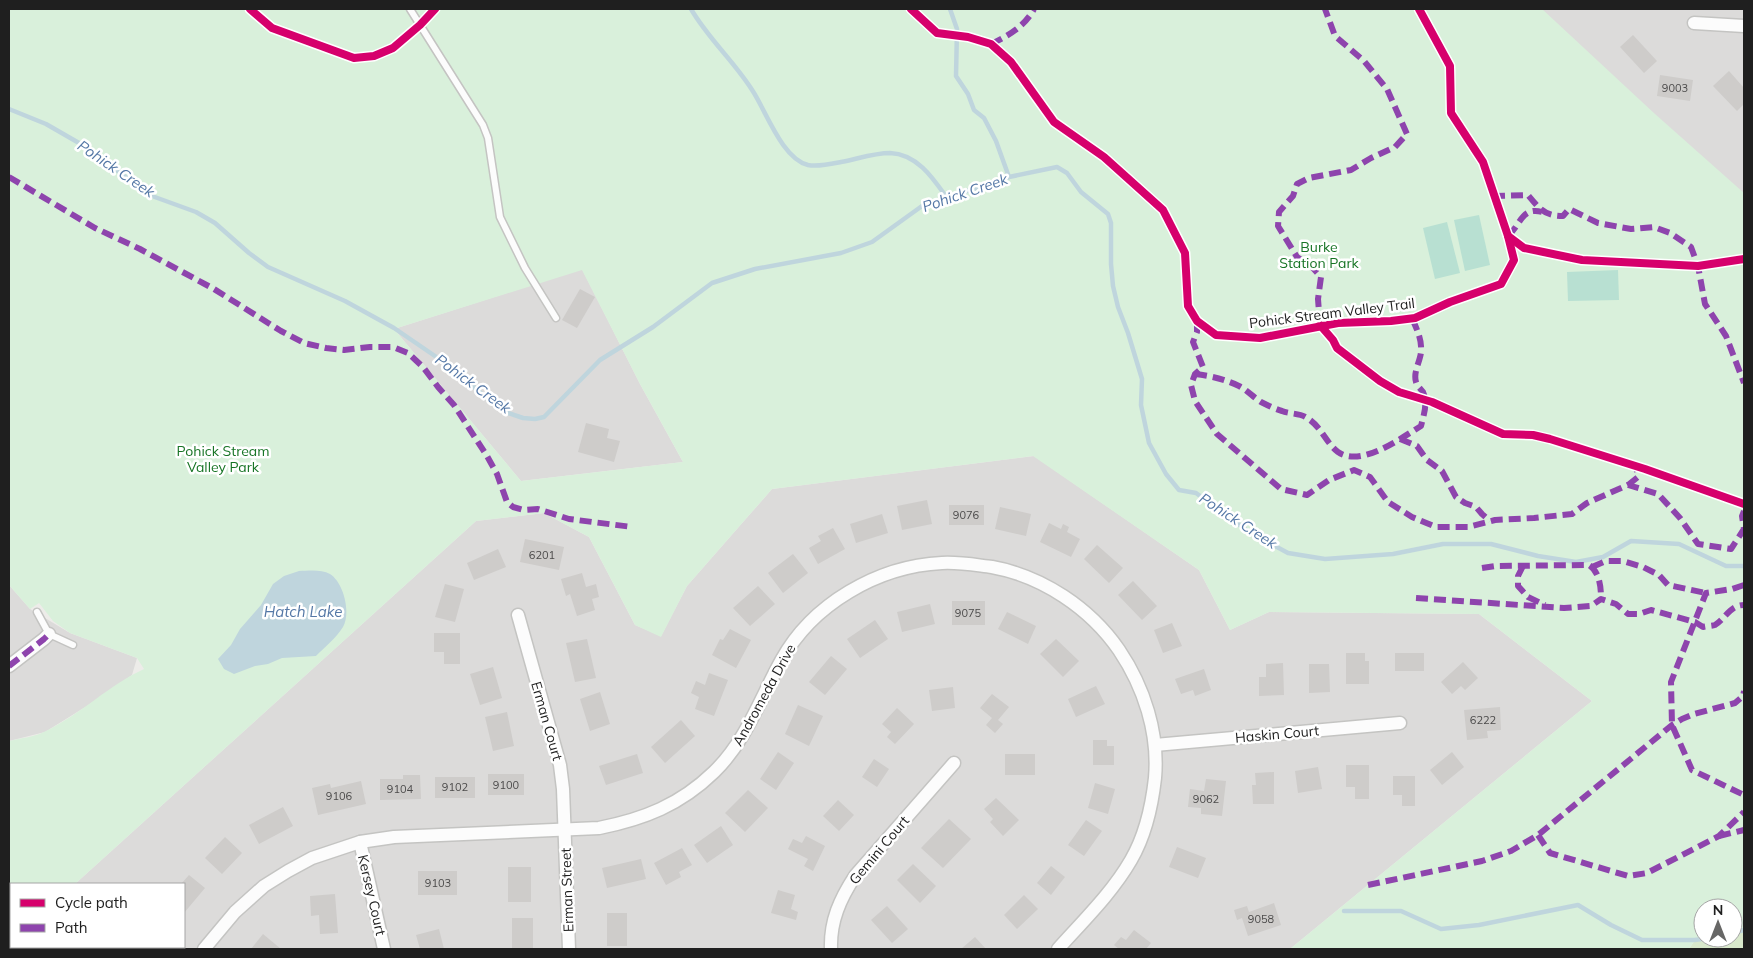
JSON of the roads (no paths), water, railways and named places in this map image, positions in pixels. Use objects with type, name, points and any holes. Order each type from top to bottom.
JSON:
[{"type":"street","points":[[1694,23],[1744,26]]},
{"type":"street","name":"Andromeda Drive","points":[[204,949],[235,912],[264,886],[288,870],[312,858],[360,842],[394,837],[599,828],[628,822],[662,809],[692,791],[715,771],[735,747],[749,725],[782,659],[796,638],[810,622],[833,602],[862,585],[890,572],[944,562],[967,563],[1008,570],[1045,585],[1080,608],[1108,634],[1130,666],[1145,701],[1155,745],[1155,777],[1151,805],[1143,833],[1132,859],[1112,887],[1058,949]]},
{"type":"street","name":"Erman Court","points":[[518,615],[560,765],[565,830]]},
{"type":"street","points":[[9,666],[49,634]]},
{"type":"street","name":"Haskin Court","points":[[1155,745],[1400,723]]},
{"type":"street","name":"Gemini Court","points":[[831,949],[830,940],[836,911],[844,893],[855,876],[954,763]]},
{"type":"street","name":"Erman Street","points":[[565,830],[569,949]]},
{"type":"street","name":"Kersey Court","points":[[360,842],[384,949]]},
{"type":"lane","points":[[410,9],[483,125],[488,138],[500,217],[525,268],[556,318]]},
{"type":"lane","points":[[37,612],[49,634],[73,644]]},
{"type":"water","name":"Hatch Lake","points":[[299,571],[323,571],[335,578],[339,584],[345,599],[346,614],[343,627],[334,639],[316,656],[282,658],[234,674],[224,669],[218,659],[261,605],[273,584],[284,576]]},
{"type":"waterway","points":[[691,9],[747,82],[783,145],[799,161],[812,166],[837,163],[878,154],[900,154],[923,168],[947,198]]},
{"type":"waterway","points":[[950,9],[957,29],[956,76],[968,94],[974,110],[984,118],[996,141],[1009,177]]},
{"type":"waterway","name":"Pohick Creek","points":[[9,109],[46,124],[79,143],[152,196],[196,212],[215,223],[268,267],[345,301],[394,328],[451,367],[491,402],[508,413],[523,418],[535,419],[544,417],[600,360],[653,327],[712,283],[755,269],[841,253],[872,242],[922,206],[1009,177],[1057,167],[1067,173],[1081,192],[1108,214],[1111,223],[1113,286],[1142,379],[1141,405],[1149,443],[1166,474],[1179,490],[1196,493],[1249,532],[1288,553],[1325,559],[1393,554],[1443,544],[1491,544],[1538,556],[1576,562],[1603,557],[1631,541],[1679,544],[1726,566],[1744,566]]},
{"type":"waterway","points":[[1344,911],[1401,911],[1441,929],[1479,925],[1578,905],[1611,925],[1642,940],[1693,940]]},
{"type":"park label","name":"Burke Station Park","points":[[1319,256]]},
{"type":"park label","name":"Pohick Stream Valley Park","points":[[223,460]]}]
